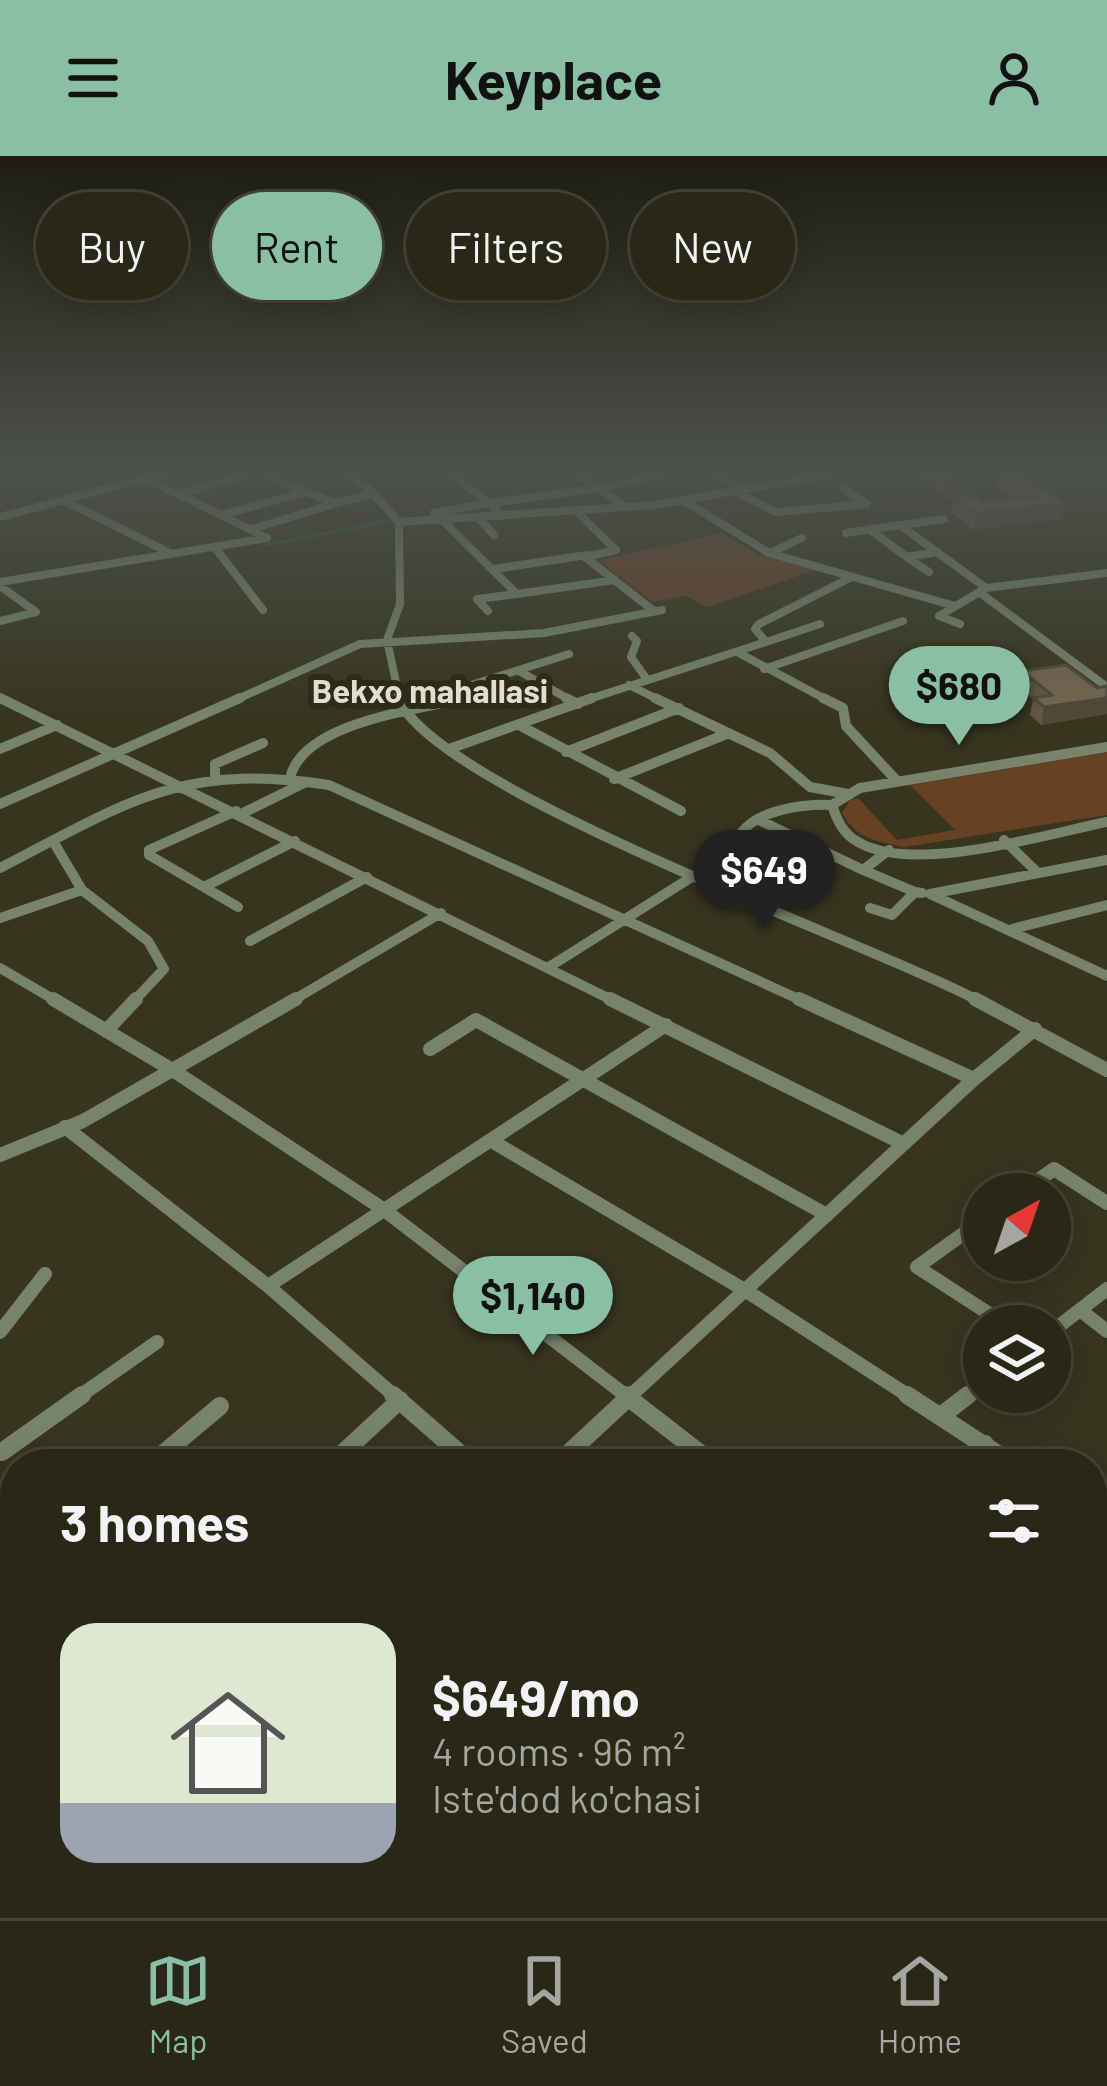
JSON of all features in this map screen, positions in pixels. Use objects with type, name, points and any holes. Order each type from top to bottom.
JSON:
[{"type":"street","points":[[0,584],[184,552]]},
{"type":"street","points":[[219,552],[262,610]]},
{"type":"street","points":[[399,552],[400,604],[387,640],[404,714],[449,749],[538,805],[1035,1029],[1107,1070]]},
{"type":"street","points":[[476,552],[517,594]]},
{"type":"street","points":[[494,568],[603,552]]},
{"type":"street","points":[[901,552],[929,572]]},
{"type":"street","points":[[907,557],[938,552]]},
{"type":"street","points":[[939,552],[1107,687]]},
{"type":"street","points":[[769,553],[956,606]]},
{"type":"street","points":[[0,805],[360,644],[544,633],[658,611],[587,555]]},
{"type":"street","points":[[960,623],[939,616],[982,590],[1107,573]]},
{"type":"street","points":[[766,642],[755,629],[759,624],[852,578]]},
{"type":"street","points":[[488,611],[477,599],[615,580]]},
{"type":"street","points":[[0,584],[36,612],[0,621]]},
{"type":"street","points":[[764,669],[903,621]]},
{"type":"street","points":[[449,749],[646,678],[820,624]]},
{"type":"street","points":[[632,636],[637,641],[631,657],[646,678]]},
{"type":"street","points":[[736,652],[843,708],[846,726],[897,782]]},
{"type":"street","points":[[290,778],[294,761],[315,739],[473,696],[468,686],[569,654]]},
{"type":"street","points":[[519,670],[578,704]]},
{"type":"street","points":[[629,685],[770,753],[810,788],[849,794]]},
{"type":"street","points":[[2,701],[181,784],[904,1144]]},
{"type":"street","points":[[566,752],[679,708]]},
{"type":"street","points":[[0,749],[57,725]]},
{"type":"street","points":[[520,725],[681,811]]},
{"type":"street","points":[[614,779],[729,733]]},
{"type":"street","points":[[215,779],[215,764],[263,743]]},
{"type":"street","points":[[712,883],[728,869],[739,835],[761,820],[817,803],[832,805],[849,794],[897,782],[1107,747]]},
{"type":"street","points":[[0,868],[181,784],[290,778],[329,785],[974,1079]]},
{"type":"street","points":[[238,907],[149,855],[149,850],[307,782]]},
{"type":"street","points":[[832,805],[838,826],[866,846],[921,854],[1107,822]]},
{"type":"street","points":[[761,820],[862,870],[1012,929],[1107,976]]},
{"type":"street","points":[[1004,840],[1038,873]]},
{"type":"street","points":[[53,841],[82,890],[148,941],[164,969],[106,1030]]},
{"type":"street","points":[[204,887],[295,841]]},
{"type":"street","points":[[862,870],[889,850]]},
{"type":"street","points":[[930,894],[1107,860]]},
{"type":"street","points":[[549,967],[694,875]]},
{"type":"street","points":[[250,941],[367,877]]},
{"type":"street","points":[[0,918],[82,890]]},
{"type":"street","points":[[870,908],[892,915],[915,892]]},
{"type":"street","points":[[1012,929],[1107,905]]},
{"type":"street","points":[[0,1155],[174,1072],[441,913]]},
{"type":"street","points":[[0,968],[174,1072],[383,1209],[694,1449]]},
{"type":"street","points":[[430,1049],[476,1020],[827,1215]]},
{"type":"street","points":[[268,1286],[383,1209],[495,1143],[666,1025]]},
{"type":"street","points":[[574,1449],[974,1079],[1035,1029]]},
{"type":"street","points":[[1092,1061],[1107,1051]]},
{"type":"street","points":[[64,1126],[268,1286],[455,1449]]},
{"type":"street","points":[[495,1143],[748,1292],[992,1449]]},
{"type":"street","points":[[1071,1180],[1107,1203]]},
{"type":"street","points":[[963,1234],[917,1267],[976,1305]]},
{"type":"street","points":[[0,1332],[45,1274]]},
{"type":"street","points":[[1071,1317],[1107,1289]]},
{"type":"street","points":[[1080,1310],[1107,1331]]},
{"type":"street","points":[[2,1449],[157,1342]]},
{"type":"street","points":[[942,1415],[963,1399]]},
{"type":"street","points":[[347,1449],[400,1400]]},
{"type":"street","points":[[169,1449],[220,1406]]},
{"type":"street","points":[[978,1449],[985,1444]]},
{"type":"shaded area","points":[[634,552],[754,552],[816,570],[707,607],[686,596],[653,602],[598,560]]},
{"type":"shaded area","points":[[1107,752],[1107,815],[904,847],[861,834],[842,813],[850,800],[858,798],[897,840],[955,830],[910,785]]},
{"type":"building","points":[[1066,665],[1097,688],[1107,686],[1107,698],[1044,707],[1033,698],[1052,695],[1022,671]]},
{"type":"district","name":"Bekxo mahallasi","points":[[430,690]]}]
